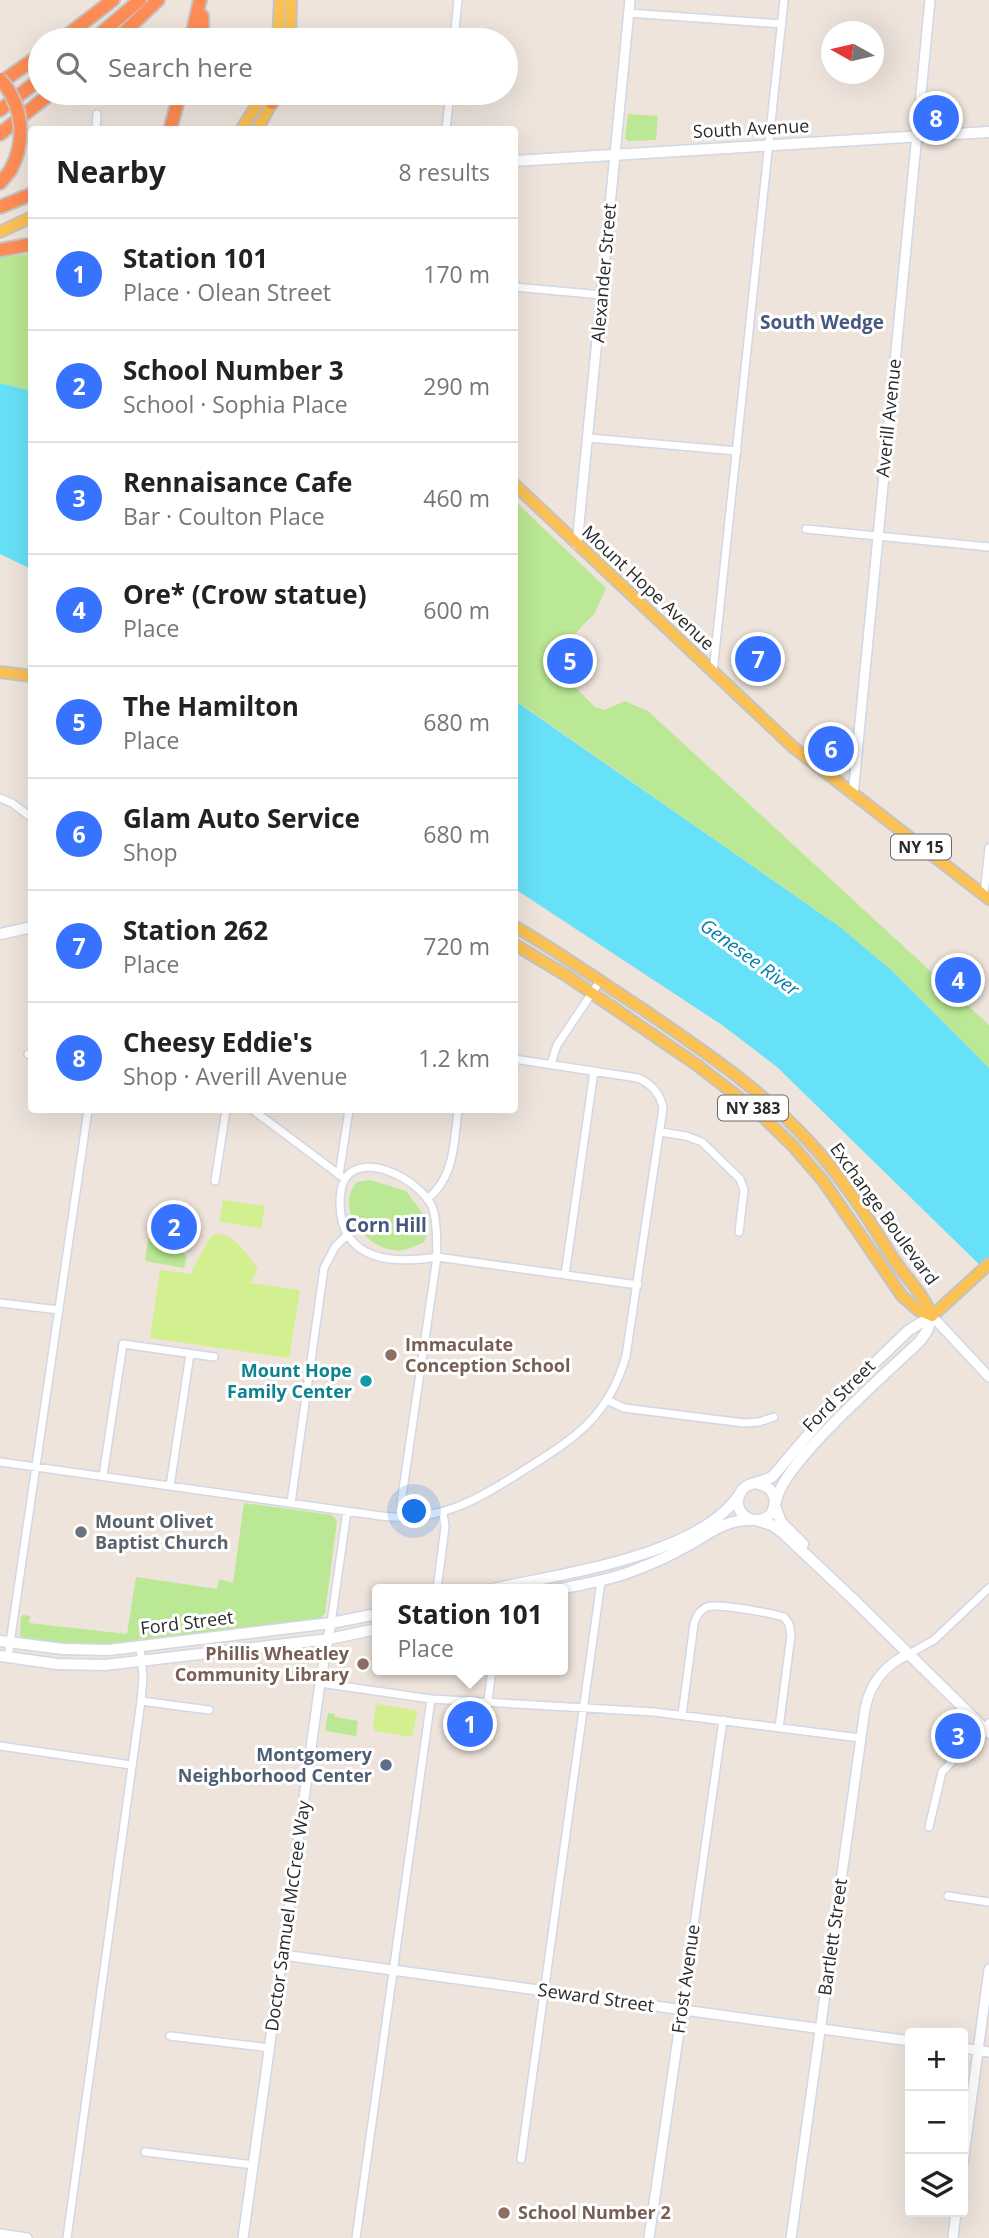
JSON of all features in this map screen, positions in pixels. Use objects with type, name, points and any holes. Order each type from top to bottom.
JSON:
[{"type":"highway","points":[[77,28],[113,0]]},
{"type":"highway","points":[[107,28],[140,0]]},
{"type":"highway","points":[[129,28],[158,0]]},
{"type":"highway","points":[[195,28],[203,0]]},
{"type":"highway","points":[[202,28],[203,0]]},
{"type":"highway","points":[[0,183],[10,171],[18,148],[20,122],[12,96],[0,81],[28,63]]},
{"type":"highway","points":[[0,110],[28,88]]},
{"type":"highway","points":[[0,134],[36,105]]},
{"type":"highway","points":[[171,126],[177,105]]},
{"type":"highway","points":[[0,208],[28,196]]},
{"type":"highway","points":[[0,250],[28,245]]},
{"type":"main road","points":[[279,28],[281,0]]},
{"type":"main road","points":[[290,28],[291,0]]},
{"type":"main road","points":[[244,126],[262,105]]},
{"type":"main road","points":[[259,126],[267,105]]},
{"type":"main road","name":"South Avenue","points":[[518,161],[989,132]]},
{"type":"main road","points":[[0,232],[28,219]]},
{"type":"main road","name":"Mount Hope Avenue","points":[[518,488],[793,747],[986,897]]},
{"type":"main road","points":[[2,672],[28,675]]},
{"type":"main road","points":[[2,672],[28,681]]},
{"type":"main road","points":[[0,934],[28,928]]},
{"type":"main road","name":"Exchange Boulevard","points":[[518,929],[726,1066],[769,1101],[823,1157],[853,1195],[901,1270],[923,1298],[932,1316]]},
{"type":"main road","name":"Exchange Boulevard","points":[[518,947],[592,993],[717,1079],[765,1119],[824,1182],[907,1301],[932,1316]]},
{"type":"main road","name":"Ford Street","points":[[755,1483],[768,1480],[775,1474],[831,1408],[884,1354],[909,1330],[932,1316],[989,1264]]},
{"type":"main road","name":"Ford Street","points":[[775,1504],[779,1488],[790,1472],[830,1428],[920,1341],[932,1316]]},
{"type":"main road","points":[[515,1584],[654,1551],[689,1535],[723,1514],[741,1491],[755,1483],[770,1489],[774,1495],[776,1513],[781,1521],[855,1601]]},
{"type":"main road","points":[[741,1491],[738,1503],[740,1511],[746,1517],[776,1527],[987,1728]]},
{"type":"main road","points":[[568,1588],[630,1572],[663,1558],[730,1522],[768,1517],[775,1504]]},
{"type":"main road","name":"Ford Street","points":[[5,1642],[78,1650],[140,1646],[331,1623],[372,1615]]},
{"type":"main road","name":"Ford Street","points":[[4,1657],[73,1665],[142,1661],[328,1639],[372,1630]]},
{"type":"street","points":[[455,28],[458,0]]},
{"type":"street","name":"Alexander Street","points":[[578,545],[629,0]]},
{"type":"street","points":[[713,673],[785,0]]},
{"type":"street","name":"Averill Avenue","points":[[853,795],[930,0]]},
{"type":"street","points":[[628,13],[782,24]]},
{"type":"street","points":[[446,126],[449,105]]},
{"type":"street","points":[[96,126],[97,114]]},
{"type":"street","points":[[518,287],[602,295]]},
{"type":"street","points":[[589,438],[737,451]]},
{"type":"street","points":[[806,529],[989,547]]},
{"type":"street","points":[[0,798],[28,816]]},
{"type":"street","points":[[986,897],[989,848]]},
{"type":"street","points":[[551,1064],[557,1045],[600,981]]},
{"type":"street","points":[[0,1462],[402,1517],[443,1512],[466,1505],[566,1443],[591,1421],[607,1400],[626,1356],[663,1108],[660,1096],[653,1087],[638,1077],[518,1060]]},
{"type":"street","points":[[565,1275],[594,1071]]},
{"type":"street","points":[[4,1657],[36,1467],[88,1113]]},
{"type":"street","points":[[215,1181],[226,1113]]},
{"type":"street","points":[[257,1113],[342,1177]]},
{"type":"street","points":[[349,1113],[340,1210],[348,1234],[360,1248],[382,1259],[408,1261],[436,1257],[638,1285]]},
{"type":"street","points":[[427,1199],[437,1191],[450,1168],[458,1113]]},
{"type":"street","points":[[661,1132],[702,1142],[740,1179],[744,1190],[739,1232]]},
{"type":"street","points":[[342,1177],[354,1170],[379,1168],[406,1179],[427,1199],[436,1222],[436,1257],[401,1503],[402,1517]]},
{"type":"street","points":[[291,1503],[324,1268],[335,1247],[348,1234]]},
{"type":"street","points":[[0,1303],[59,1310]]},
{"type":"street","points":[[932,1316],[989,1377]]},
{"type":"street","points":[[103,1476],[123,1344],[215,1357]]},
{"type":"street","points":[[170,1486],[190,1354]]},
{"type":"street","points":[[607,1400],[624,1408],[744,1423],[759,1423],[774,1417]]},
{"type":"street","name":"Doctor Samuel McCree Way","points":[[243,2238],[320,1683],[347,1511]]},
{"type":"street","points":[[438,1584],[445,1527],[443,1512]]},
{"type":"street","points":[[521,2159],[601,1581]]},
{"type":"street","points":[[909,1654],[934,1640],[989,1588]]},
{"type":"street","points":[[682,1715],[694,1624],[698,1614],[707,1607],[744,1610],[783,1617],[789,1624],[791,1635],[779,1728]]},
{"type":"street","points":[[67,2238],[141,1701],[140,1646]]},
{"type":"street","name":"Bartlett Street","points":[[791,2238],[867,1700],[873,1685],[895,1661],[909,1654]]},
{"type":"street","points":[[488,1702],[491,1675]]},
{"type":"street","points":[[320,1683],[430,1699],[682,1715],[860,1738]]},
{"type":"street","points":[[356,2238],[430,1699]]},
{"type":"street","points":[[141,1701],[209,1710]]},
{"type":"street","name":"Frost Avenue","points":[[649,2238],[723,1720]]},
{"type":"street","points":[[929,1827],[942,1772],[987,1728]]},
{"type":"street","points":[[0,1746],[131,1765]]},
{"type":"street","points":[[948,1896],[989,1902]]},
{"type":"street","name":"Seward Street","points":[[283,1955],[905,2040]]},
{"type":"street","points":[[964,2154],[989,1969]]},
{"type":"street","points":[[170,2036],[270,2048]]},
{"type":"street","points":[[968,2049],[989,2052]]},
{"type":"street","points":[[145,2152],[254,2165]]},
{"type":"street","points":[[953,2238],[955,2217]]},
{"type":"street","points":[[0,2234],[27,2238]]},
{"type":"green space","points":[[628,114],[658,116],[656,140],[628,141],[625,138]]},
{"type":"green space","points":[[28,254],[28,390],[0,383],[0,257]]},
{"type":"green space","points":[[518,504],[606,588],[595,613],[563,646],[565,649],[551,663],[595,707],[604,710],[625,701],[648,711],[989,1025],[989,1068],[890,969],[840,927],[518,702]]},
{"type":"green space","points":[[370,1180],[406,1191],[426,1218],[428,1232],[424,1242],[406,1249],[391,1250],[368,1238],[359,1228],[352,1217],[350,1193],[357,1182]]},
{"type":"green space","points":[[223,1200],[265,1206],[261,1228],[220,1222]]},
{"type":"green space","points":[[156,1225],[175,1229],[171,1243],[160,1242],[164,1248],[179,1249],[187,1257],[184,1268],[145,1261],[149,1235],[155,1233]]},
{"type":"green space","points":[[215,1234],[234,1241],[258,1268],[250,1283],[300,1290],[289,1358],[150,1338],[160,1270],[193,1274],[192,1270],[209,1239]]},
{"type":"green space","points":[[244,1503],[332,1515],[337,1521],[325,1613],[320,1619],[94,1645],[44,1643],[20,1635],[23,1615],[30,1616],[29,1623],[127,1634],[136,1577],[217,1589],[219,1579],[233,1583]]},
{"type":"green space","points":[[376,1704],[415,1710],[417,1712],[413,1735],[410,1737],[375,1731],[373,1728]]},
{"type":"green space","points":[[328,1713],[358,1721],[356,1736],[325,1731]]},
{"type":"water","points":[[0,383],[28,390],[28,568],[0,554]]},
{"type":"water","name":"Genesee River","points":[[518,703],[840,927],[890,969],[989,1068],[989,1274],[777,1067],[722,1025],[518,891]]},
{"type":"place","name":"Cheesy Eddie's","points":[[936,118]]},
{"type":"place","name":"Station 262","points":[[758,659]]},
{"type":"place","name":"The Hamilton","points":[[570,661]]},
{"type":"place","name":"Glam Auto Service","points":[[831,749]]},
{"type":"place","name":"Ore* (Crow statue)","points":[[958,980]]},
{"type":"place","name":"School Number 3","points":[[174,1227]]},
{"type":"place","name":"Immaculate Conception School","points":[[391,1355]]},
{"type":"place","name":"Mount Hope Family Center","points":[[366,1381]]},
{"type":"place","name":"Mount Olivet Baptist Church","points":[[81,1532]]},
{"type":"place","name":"Phillis Wheatley Community Library","points":[[363,1664]]},
{"type":"place","name":"Station 101","points":[[470,1724]]},
{"type":"place","name":"Rennaisance Cafe","points":[[958,1736]]},
{"type":"place","name":"Montgomery Neighborhood Center","points":[[386,1765]]},
{"type":"place","name":"School Number 2","points":[[504,2213]]},
{"type":"district","name":"South Wedge","points":[[822,322]]},
{"type":"district","name":"Corn Hill","points":[[386,1225]]}]
